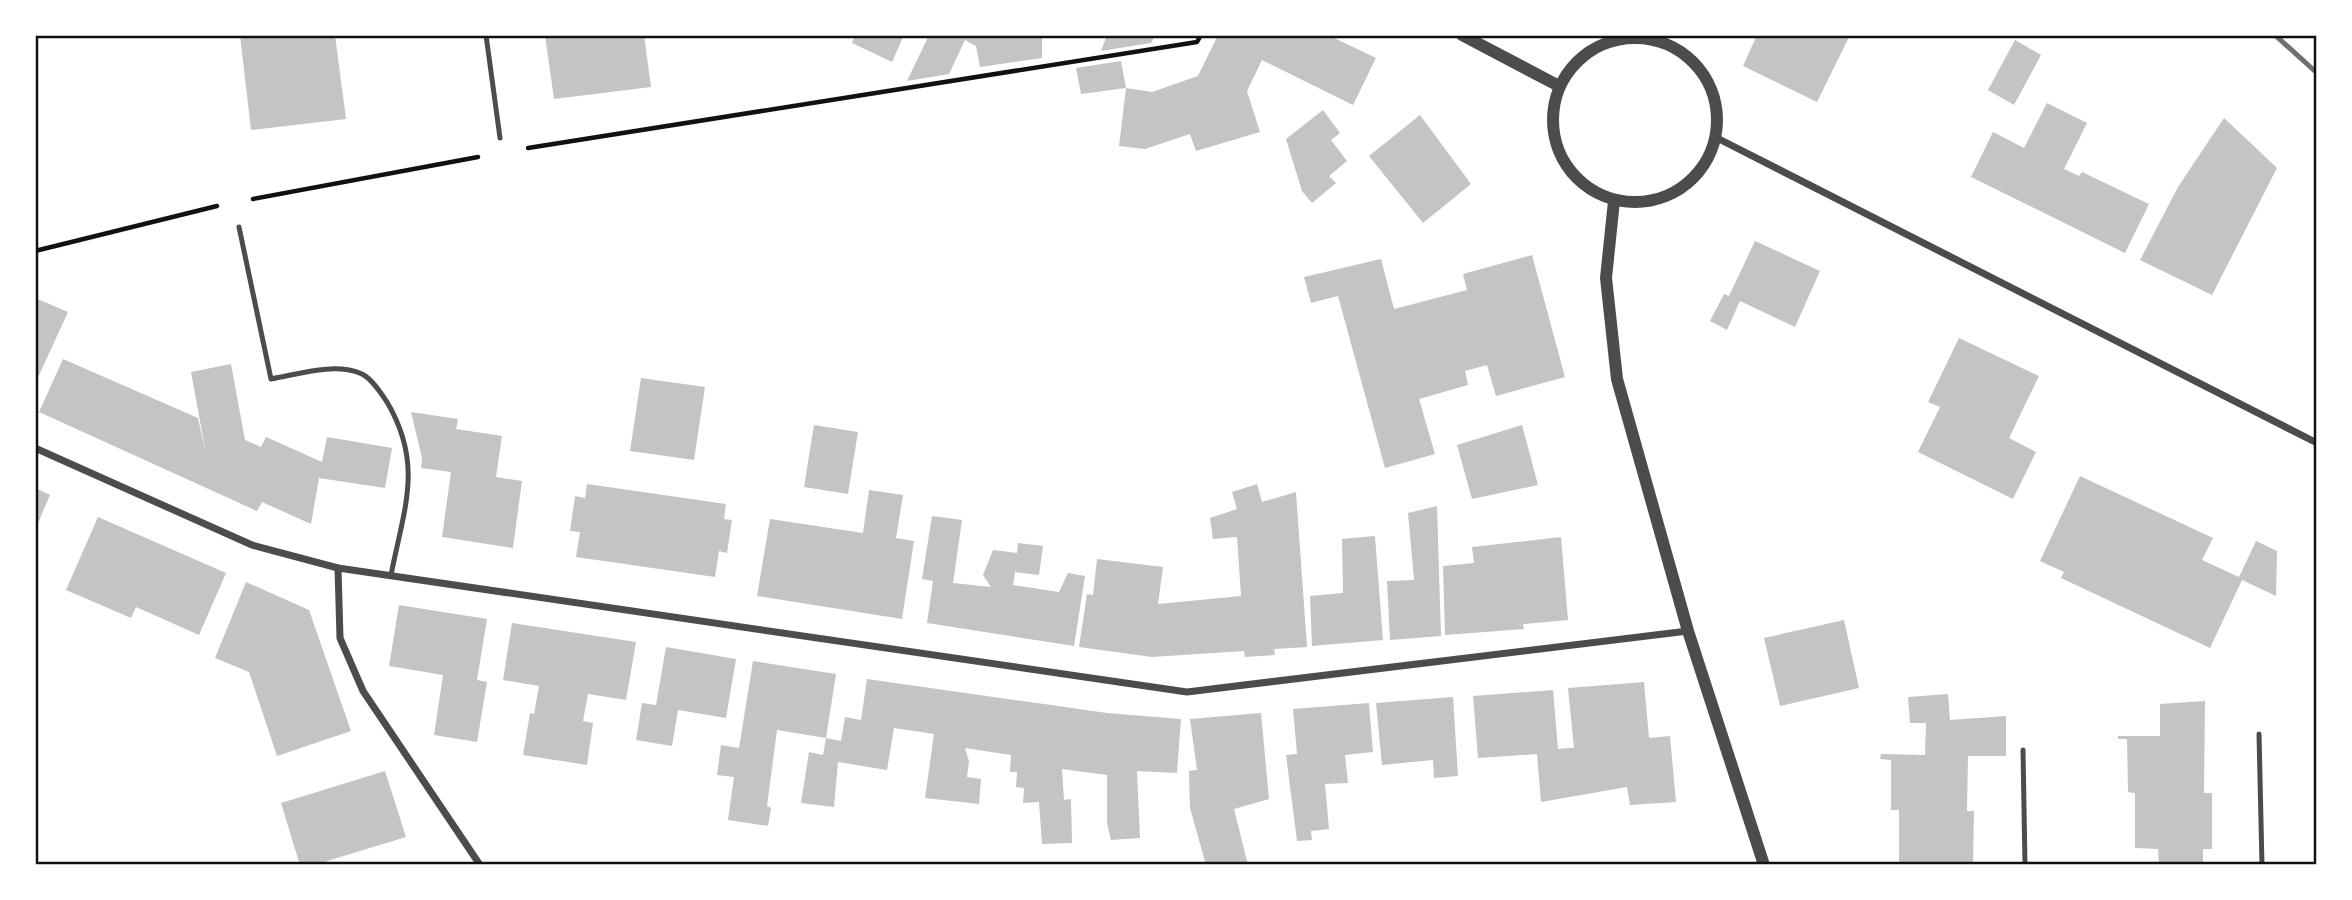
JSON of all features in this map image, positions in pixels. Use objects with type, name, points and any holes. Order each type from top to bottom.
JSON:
[{"type":"street","points":[[1462,35],[1559,86]]},
{"type":"street","points":[[1636,37],[1670,39],[1699,65],[1717,99],[1717,138],[1697,178],[1659,200],[1614,201],[1589,189],[1568,169],[1559,152],[1555,143],[1552,114],[1559,86],[1577,60],[1605,42],[1636,37]]},
{"type":"street","points":[[1717,138],[2317,443]]},
{"type":"street","points":[[1614,201],[1606,278],[1617,379],[1688,631],[1764,865]]},
{"type":"street","points":[[35,448],[252,545],[338,568],[1187,692],[1688,631]]},
{"type":"street","points":[[338,568],[340,638],[363,691],[480,865]]},
{"type":"lane","points":[[486,35],[500,138]]},
{"type":"lane","points":[[239,227],[271,379],[333,369],[363,374],[380,391],[402,428],[411,470],[391,575]]},
{"type":"lane","points":[[2259,734],[2263,865]]},
{"type":"lane","points":[[2023,750],[2025,865]]},
{"type":"path","points":[[514,150],[1197,42],[1200,35]]},
{"type":"path","points":[[241,201],[487,155]]},
{"type":"path","points":[[35,251],[227,204]]},
{"type":"building","points":[[240,35],[335,35],[346,119],[251,130]]},
{"type":"building","points":[[545,35],[644,35],[651,87],[554,99]]},
{"type":"building","points":[[855,35],[904,35],[892,62],[852,43]]},
{"type":"building","points":[[929,35],[1042,35],[1042,58],[980,67],[976,46],[965,40],[949,74],[907,81]]},
{"type":"building","points":[[1107,35],[1155,35],[1151,43],[1101,51]]},
{"type":"building","points":[[1218,35],[1328,35],[1376,58],[1353,105],[1262,60],[1247,91],[1260,132],[1196,151],[1190,134],[1145,149],[1119,146],[1126,88],[1152,92],[1198,76]]},
{"type":"building","points":[[1757,35],[1850,35],[1817,102],[1743,66]]},
{"type":"building","points":[[2015,40],[2041,55],[2014,105],[1988,90]]},
{"type":"building","points":[[1121,61],[1126,88],[1081,94],[1076,68]]},
{"type":"building","points":[[2047,103],[2087,123],[2064,169],[2079,176],[2082,172],[2149,204],[2125,253],[1971,177],[1993,132],[2024,148]]},
{"type":"building","points":[[1323,110],[1340,133],[1331,140],[1347,161],[1329,176],[1336,183],[1312,203],[1302,191],[1286,139]]},
{"type":"building","points":[[1420,115],[1471,184],[1423,223],[1369,156]]},
{"type":"building","points":[[2224,118],[2277,168],[2212,295],[2140,260],[2178,187]]},
{"type":"building","points":[[1755,241],[1820,271],[1795,327],[1740,301],[1727,330],[1710,321],[1724,294],[1729,296]]},
{"type":"building","points":[[1532,255],[1565,377],[1496,396],[1487,365],[1465,371],[1468,385],[1419,399],[1435,454],[1385,468],[1338,296],[1311,303],[1304,277],[1381,259],[1394,309],[1467,290],[1463,274]]},
{"type":"building","points":[[35,298],[68,312],[35,384]]},
{"type":"building","points":[[1959,338],[2039,376],[2009,438],[2036,452],[2013,499],[1918,452],[1940,407],[1928,402]]},
{"type":"building","points":[[63,359],[198,418],[206,454],[191,372],[231,364],[245,440],[261,447],[266,437],[322,462],[327,437],[392,448],[385,488],[319,478],[311,524],[262,502],[257,511],[39,412]]},
{"type":"building","points":[[641,378],[705,387],[694,460],[630,451]]},
{"type":"building","points":[[411,412],[458,419],[456,429],[502,436],[496,477],[522,481],[513,548],[442,537],[451,472],[421,468],[422,458]]},
{"type":"building","points":[[814,425],[858,432],[848,494],[804,487]]},
{"type":"building","points":[[1522,425],[1538,485],[1472,499],[1457,445]]},
{"type":"building","points":[[2080,476],[2213,538],[2202,560],[2239,577],[2256,541],[2277,551],[2276,596],[2242,580],[2210,648],[2061,578],[2064,572],[2040,561]]},
{"type":"building","points":[[587,484],[726,504],[724,519],[732,520],[727,553],[719,551],[715,577],[576,557],[580,532],[570,531],[575,496],[585,498]]},
{"type":"building","points":[[1257,484],[1262,502],[1296,492],[1307,647],[1274,649],[1275,655],[1245,657],[1244,651],[1152,657],[1079,647],[1087,594],[1093,595],[1097,559],[1163,567],[1158,604],[1241,596],[1237,537],[1213,539],[1210,518],[1237,509],[1232,492]]},
{"type":"building","points":[[35,488],[50,495],[35,530]]},
{"type":"building","points":[[869,490],[903,495],[896,538],[914,541],[902,619],[757,596],[770,519],[863,533]]},
{"type":"building","points":[[1437,506],[1441,636],[1390,640],[1387,581],[1414,580],[1408,513]]},
{"type":"building","points":[[932,516],[962,520],[953,583],[991,587],[983,575],[993,550],[1017,553],[1018,543],[1043,546],[1039,575],[1015,572],[1013,585],[1059,592],[1068,573],[1085,576],[1074,646],[927,623],[933,581],[922,579]]},
{"type":"building","points":[[98,517],[226,573],[199,635],[136,607],[131,618],[66,590]]},
{"type":"building","points":[[1375,536],[1383,640],[1312,646],[1310,596],[1343,593],[1342,539]]},
{"type":"building","points":[[1561,537],[1568,620],[1523,624],[1524,629],[1445,635],[1443,566],[1474,563],[1472,547]]},
{"type":"building","points":[[246,582],[309,610],[351,731],[277,756],[249,672],[215,658]]},
{"type":"building","points":[[399,605],[487,619],[477,680],[487,682],[477,742],[434,735],[443,675],[389,666]]},
{"type":"building","points":[[1844,620],[1859,688],[1780,706],[1764,638]]},
{"type":"building","points":[[512,623],[636,642],[626,700],[588,694],[583,721],[593,723],[587,765],[523,755],[530,713],[534,714],[539,686],[503,680]]},
{"type":"building","points":[[666,647],[736,659],[726,718],[678,710],[672,746],[636,740],[642,703],[656,705]]},
{"type":"building","points":[[753,661],[836,674],[826,738],[777,730],[767,806],[771,808],[768,826],[728,820],[734,777],[717,775],[721,745],[739,748]]},
{"type":"building","points":[[867,679],[1107,713],[1181,719],[1177,773],[1137,771],[1140,838],[1111,840],[1107,823],[1107,775],[1062,769],[1064,800],[1071,799],[1072,843],[1042,844],[1039,802],[1023,803],[1024,788],[1016,787],[1017,772],[1010,772],[1011,755],[965,748],[969,761],[967,777],[981,779],[979,804],[925,798],[934,734],[894,728],[887,770],[838,762],[834,807],[801,803],[809,752],[823,755],[826,738],[841,741],[845,717],[861,720]]},
{"type":"building","points":[[1644,682],[1649,738],[1670,736],[1676,802],[1630,805],[1627,787],[1541,802],[1537,754],[1478,758],[1473,696],[1553,690],[1558,749],[1574,748],[1568,688]]},
{"type":"building","points":[[1948,694],[1950,720],[2006,716],[2006,756],[1968,756],[1967,811],[1974,811],[1973,865],[1899,865],[1899,810],[1891,810],[1891,760],[1880,759],[1881,754],[1925,755],[1926,723],[1910,723],[1908,697]]},
{"type":"building","points":[[1453,697],[1458,776],[1434,778],[1433,760],[1382,765],[1376,703]]},
{"type":"building","points":[[2205,701],[2204,793],[2212,793],[2212,849],[2203,849],[2203,865],[2159,865],[2158,849],[2135,848],[2135,793],[2128,792],[2127,739],[2118,739],[2118,736],[2160,736],[2160,704]]},
{"type":"building","points":[[1369,703],[1373,752],[1345,755],[1348,783],[1325,784],[1329,829],[1311,831],[1312,840],[1297,841],[1286,755],[1297,754],[1293,709]]},
{"type":"building","points":[[1261,713],[1269,799],[1234,809],[1248,865],[1206,865],[1190,808],[1189,771],[1197,770],[1190,719]]},
{"type":"building","points":[[385,771],[406,837],[314,865],[300,865],[281,803]]},
{"type":"railway","points":[[2275,35],[2317,73]]}]
